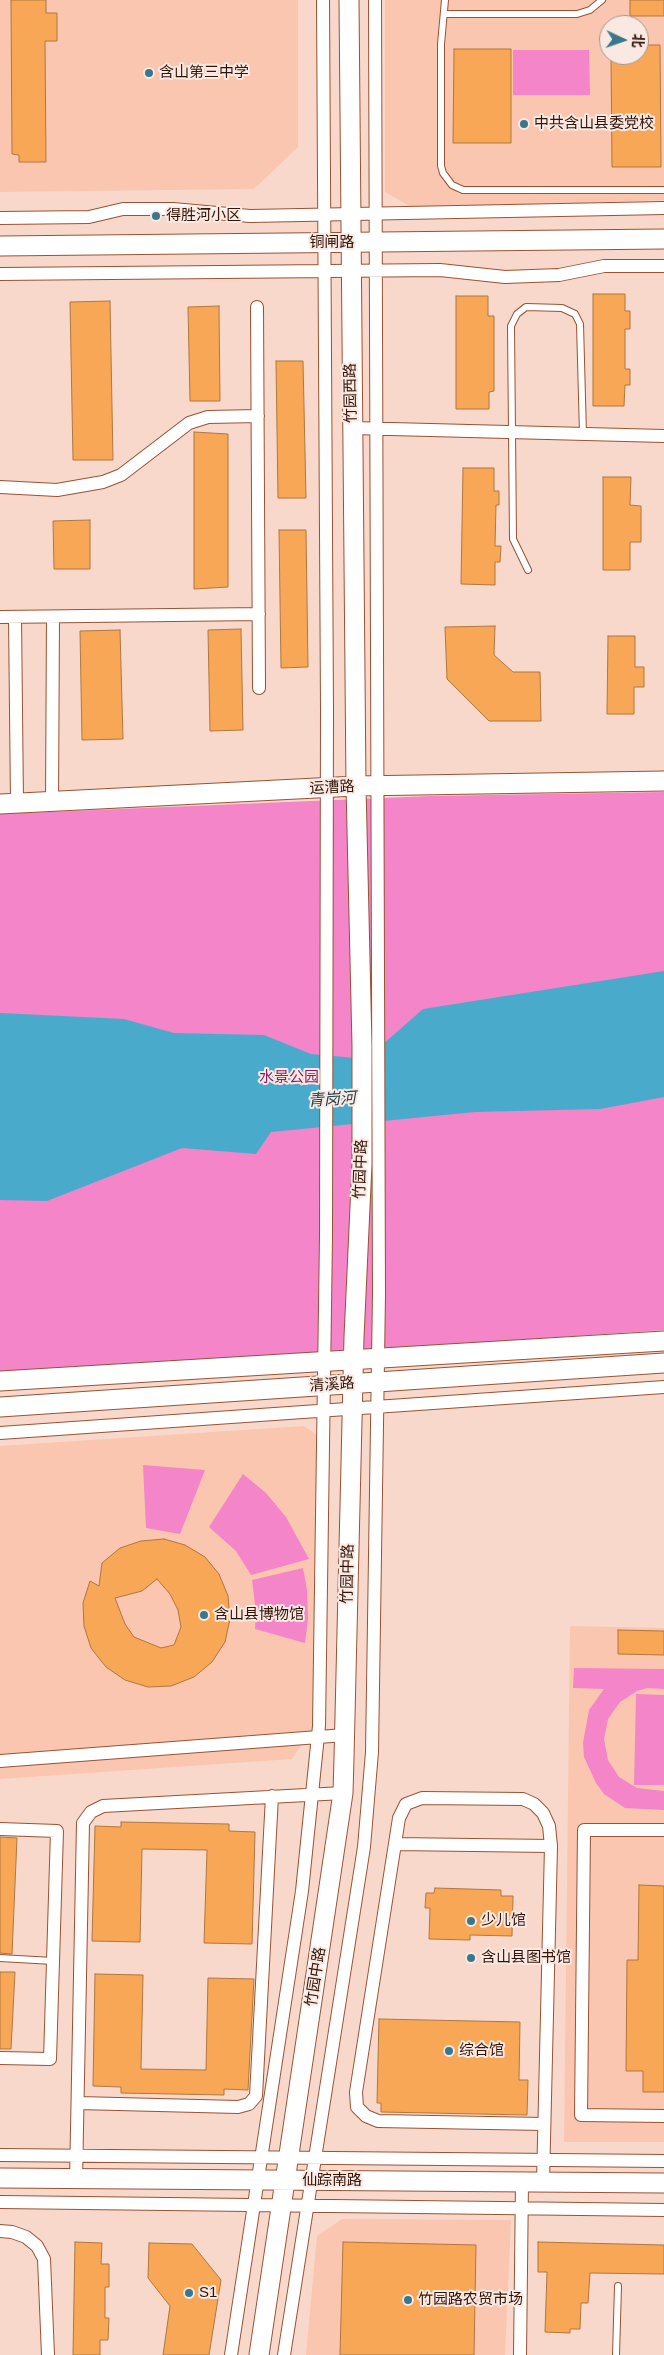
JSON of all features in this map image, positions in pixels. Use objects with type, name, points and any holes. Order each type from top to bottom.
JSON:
[{"type":"main road","name":"竹园西路","points":[[349,0],[349,214],[356,786]]},
{"type":"main road","name":"铜闸路","points":[[0,246],[664,239]]},
{"type":"main road","name":"运漕路","points":[[9,804],[356,786],[664,781]]},
{"type":"main road","name":"竹园中路","points":[[259,2355],[343,1793],[353,1361],[362,1164],[362,1046],[356,786]]},
{"type":"main road","name":"清溪路","points":[[0,1381],[378,1360],[664,1340]]},
{"type":"main road","name":"清溪路","points":[[0,1407],[664,1363]]},
{"type":"main road","name":"仙踪南路","points":[[0,2178],[664,2183]]},
{"type":"street","points":[[231,2355],[302,1891],[318,1737],[324,1386],[327,788],[323,0]]},
{"type":"street","points":[[284,2355],[364,1847],[372,1752],[378,1360],[375,0]]},
{"type":"street","points":[[0,218],[89,217],[133,209],[172,209],[250,216],[664,208]]},
{"type":"street","points":[[0,274],[440,270],[514,276],[560,276],[604,266],[664,266]]},
{"type":"street","points":[[257,307],[259,688]]},
{"type":"street","points":[[0,488],[57,490],[103,482],[121,475],[189,423],[208,417],[258,416]]},
{"type":"street","points":[[352,428],[664,436]]},
{"type":"street","points":[[0,617],[259,614]]},
{"type":"street","points":[[9,804],[15,617]]},
{"type":"street","points":[[52,802],[53,617]]},
{"type":"street","points":[[0,1433],[664,1387]]},
{"type":"street","points":[[0,1761],[344,1735]]},
{"type":"street","points":[[76,2180],[84,1823],[90,1812],[103,1806],[343,1793]]},
{"type":"street","points":[[78,2103],[238,2107],[249,2104],[256,2096],[272,1796]]},
{"type":"street","points":[[543,2182],[551,1846],[549,1826],[543,1813],[534,1804],[523,1799],[422,1798],[406,1804],[399,1818],[356,2092],[357,2107],[366,2116],[378,2121],[544,2124]]},
{"type":"street","points":[[0,1829],[57,1831],[50,2059],[0,2058]]},
{"type":"street","points":[[664,1830],[584,1830],[581,2115],[664,2116]]},
{"type":"street","points":[[395,1844],[551,1846]]},
{"type":"street","points":[[0,2155],[664,2161]]},
{"type":"street","points":[[520,2355],[522,2182]]},
{"type":"street","points":[[0,2202],[664,2210]]},
{"type":"street","points":[[0,2232],[12,2232],[26,2237],[37,2246],[44,2259],[48,2355]]},
{"type":"lane","points":[[445,0],[441,44],[441,166],[443,173],[452,185],[463,190],[664,190]]},
{"type":"lane","points":[[445,14],[577,14],[590,10],[602,0]]},
{"type":"lane","points":[[528,570],[513,539],[511,326],[517,314],[526,307],[562,308],[575,314],[580,324],[583,434]]},
{"type":"lane","points":[[0,1958],[53,1961]]},
{"type":"lane","points":[[616,2355],[618,2286]]},
{"type":"shaded area","name":"含山第三中学","points":[[0,0],[298,0],[298,147],[254,189],[0,192]]},
{"type":"shaded area","name":"中共含山县委党校","points":[[385,0],[664,0],[664,200],[415,209],[385,192]]},
{"type":"shaded area","points":[[304,1426],[319,1436],[317,1722],[292,1759],[0,1779],[0,1446]]},
{"type":"shaded area","points":[[570,1626],[664,1628],[664,2142],[564,2142]]},
{"type":"shaded area","points":[[342,2219],[511,2220],[505,2355],[306,2355],[317,2236]]},
{"type":"green space","points":[[513,50],[589,50],[590,95],[513,95]]},
{"type":"green space","name":"水景公园","points":[[664,792],[664,1330],[0,1375],[0,814],[431,796]]},
{"type":"green space","points":[[143,1465],[205,1470],[180,1534],[146,1528]]},
{"type":"green space","points":[[243,1474],[266,1493],[286,1517],[309,1559],[251,1575],[236,1551],[209,1527]]},
{"type":"green space","points":[[303,1568],[307,1590],[308,1619],[305,1643],[255,1629],[256,1613],[252,1580]]},
{"type":"green space","points":[[574,1668],[664,1669],[664,1689],[647,1688],[637,1691],[620,1702],[608,1719],[604,1739],[608,1760],[619,1777],[637,1788],[664,1791],[664,1810],[625,1808],[604,1794],[596,1783],[584,1757],[583,1743],[589,1710],[604,1689],[573,1688]]},
{"type":"green space","points":[[636,1694],[664,1695],[664,1785],[634,1785]]},
{"type":"water","name":"青岗河","points":[[664,971],[664,1097],[600,1109],[475,1112],[271,1132],[256,1154],[182,1148],[47,1201],[0,1200],[0,1013],[124,1019],[174,1033],[264,1035],[311,1054],[366,1059],[423,1009]]},
{"type":"building","points":[[11,0],[46,0],[46,13],[57,13],[57,41],[45,41],[46,162],[19,162],[19,155],[12,154]]},
{"type":"building","points":[[630,0],[664,0],[664,16],[630,15]]},
{"type":"building","points":[[649,45],[660,45],[661,167],[612,167],[611,65],[649,65]]},
{"type":"building","points":[[454,49],[511,49],[511,143],[453,143]]},
{"type":"building","points":[[593,294],[625,294],[625,311],[630,311],[630,329],[625,329],[625,369],[630,369],[630,385],[625,385],[624,406],[593,406]]},
{"type":"building","points":[[456,296],[488,296],[488,316],[494,316],[494,391],[489,392],[489,409],[456,409]]},
{"type":"building","points":[[110,301],[113,460],[73,460],[70,302]]},
{"type":"building","points":[[219,306],[220,401],[190,401],[188,307]]},
{"type":"building","points":[[276,361],[303,361],[306,498],[278,498]]},
{"type":"building","points":[[194,432],[228,434],[228,587],[194,589]]},
{"type":"building","points":[[463,468],[494,468],[494,491],[499,491],[499,505],[496,505],[495,546],[501,546],[500,562],[495,562],[495,585],[461,584]]},
{"type":"building","points":[[603,477],[631,477],[630,505],[641,506],[641,542],[630,542],[630,570],[603,570]]},
{"type":"building","points":[[90,520],[90,569],[54,569],[53,521]]},
{"type":"building","points":[[279,530],[306,530],[308,667],[281,668]]},
{"type":"building","points":[[495,626],[494,655],[513,672],[540,672],[541,721],[489,721],[447,679],[445,627]]},
{"type":"building","points":[[241,629],[243,730],[210,731],[208,630]]},
{"type":"building","points":[[120,630],[123,739],[82,740],[80,631]]},
{"type":"building","points":[[608,636],[635,636],[635,667],[644,667],[644,687],[634,687],[634,714],[607,714]]},
{"type":"building","name":"含山县博物馆","points":[[164,1539],[185,1545],[205,1557],[219,1574],[228,1596],[230,1619],[225,1642],[212,1662],[194,1677],[171,1686],[148,1687],[125,1680],[106,1667],[91,1648],[84,1626],[83,1603],[90,1581],[99,1586],[102,1563],[120,1548],[141,1541]],"holes":[[[157,1579],[170,1594],[178,1610],[181,1627],[174,1645],[161,1648],[134,1637],[125,1624],[115,1598],[142,1591]]]},
{"type":"building","points":[[618,1630],[664,1631],[664,1655],[618,1654]]},
{"type":"building","points":[[121,1822],[229,1824],[229,1831],[255,1832],[252,1944],[204,1943],[207,1850],[142,1849],[140,1942],[92,1941],[95,1826],[121,1827]]},
{"type":"building","points":[[0,1837],[17,1838],[12,1954],[0,1953]]},
{"type":"building","points":[[639,1885],[664,1886],[664,2092],[643,2092],[643,2071],[626,2071],[627,1960],[638,1960]]},
{"type":"building","name":"少儿馆","points":[[435,1888],[501,1890],[501,1896],[513,1896],[512,1936],[470,1935],[470,1940],[429,1939],[430,1908],[425,1908],[426,1893],[434,1893]]},
{"type":"building","points":[[0,1972],[15,1972],[11,2049],[0,2049]]},
{"type":"building","points":[[95,1974],[143,1975],[141,2069],[206,2070],[208,1978],[254,1979],[248,2090],[224,2089],[224,2095],[121,2093],[121,2087],[93,2086]]},
{"type":"building","name":"综合馆","points":[[379,2019],[520,2022],[519,2080],[528,2080],[527,2115],[381,2112],[381,2103],[377,2103]]},
{"type":"building","points":[[75,2242],[102,2243],[101,2264],[109,2264],[109,2287],[105,2287],[105,2318],[109,2318],[108,2340],[100,2340],[100,2355],[73,2355]]},
{"type":"building","name":"竹园路农贸市场","points":[[343,2242],[476,2245],[474,2355],[340,2355]]},
{"type":"building","points":[[538,2242],[664,2245],[664,2274],[590,2273],[588,2303],[581,2303],[580,2329],[570,2329],[570,2333],[545,2332],[547,2272],[538,2272]]},
{"type":"building","name":"S1","points":[[149,2243],[192,2244],[221,2280],[209,2355],[163,2355],[170,2306],[148,2278]]},
{"type":"place","name":"含山第三中学","points":[[149,73]]},
{"type":"place","name":"中共含山县委党校","points":[[524,124]]},
{"type":"place","name":"得胜河小区","points":[[156,216]]},
{"type":"place","name":"含山县博物馆","points":[[204,1615]]},
{"type":"place","name":"少儿馆","points":[[471,1921]]},
{"type":"place","name":"含山县图书馆","points":[[471,1958]]},
{"type":"place","name":"综合馆","points":[[449,2051]]},
{"type":"place","name":"S1","points":[[189,2293]]},
{"type":"place","name":"竹园路农贸市场","points":[[408,2300]]}]
